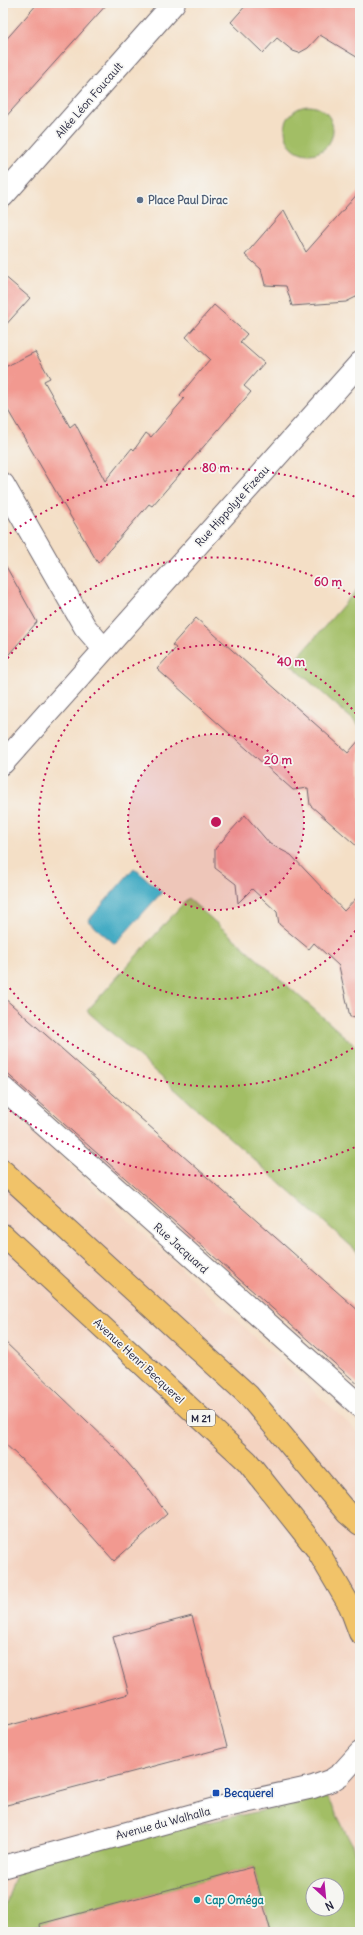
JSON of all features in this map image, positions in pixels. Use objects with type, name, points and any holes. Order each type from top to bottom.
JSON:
[{"type":"main road","points":[[3,1171],[248,1396],[347,1513],[360,1524]]},
{"type":"main road","name":"Avenue Henri Becquerel","points":[[3,1235],[246,1461],[316,1548],[350,1606],[360,1633]]},
{"type":"street","name":"Allée Léon Foucault","points":[[3,196],[174,3]]},
{"type":"street","name":"Rue Hippolyte Fizeau","points":[[3,763],[360,363]]},
{"type":"street","points":[[3,484],[85,626],[104,649]]},
{"type":"street","name":"Rue Jacquard","points":[[3,1088],[360,1406]]},
{"type":"street","name":"Avenue du Walhalla","points":[[3,1867],[218,1808],[313,1787],[332,1780],[341,1774],[360,1753]]},
{"type":"shaded area","points":[[3,1104],[360,1434],[360,1932],[3,1932]]},
{"type":"green space","points":[[309,106],[318,108],[326,113],[331,121],[333,130],[331,139],[326,147],[318,152],[309,154],[300,152],[292,147],[287,139],[285,130],[287,121],[292,113],[300,108]]},
{"type":"green space","points":[[360,586],[360,726],[291,665]]},
{"type":"green space","points":[[188,898],[360,1050],[360,1254],[87,1011]]},
{"type":"green space","points":[[328,1797],[360,1861],[360,1932],[271,1932],[253,1867],[7,1932],[5,1915],[11,1887],[22,1861]]},
{"type":"water","points":[[134,868],[162,892],[115,944],[88,921]]},
{"type":"building","points":[[38,3],[108,3],[3,120],[3,43]]},
{"type":"building","points":[[248,3],[360,3],[360,59],[320,35],[308,48],[299,53],[293,51],[277,38],[263,53],[231,22]]},
{"type":"building","points":[[360,191],[360,295],[346,302],[292,306],[286,286],[265,285],[261,269],[245,255],[284,210],[306,252]]},
{"type":"building","points":[[3,275],[30,298],[3,328]]},
{"type":"building","points":[[214,305],[247,334],[240,342],[264,363],[244,386],[251,392],[152,506],[149,504],[98,563],[3,402],[3,368],[35,352],[50,378],[44,381],[70,427],[75,423],[105,481],[132,448],[134,450],[146,433],[151,437],[184,399],[180,395],[210,359],[186,337]]},
{"type":"building","points":[[3,561],[37,622],[3,661]]},
{"type":"building","points":[[196,618],[348,753],[360,739],[360,849],[310,805],[308,788],[293,790],[157,669],[176,648],[172,645]]},
{"type":"building","points":[[245,815],[270,844],[291,855],[344,911],[360,894],[360,1016],[350,1017],[339,966],[314,943],[309,949],[279,924],[277,912],[252,889],[238,903],[236,884],[215,868],[215,849]]},
{"type":"building","points":[[3,997],[360,1312],[360,1386],[3,1070]]},
{"type":"building","points":[[3,1340],[115,1448],[139,1476],[167,1514],[114,1561],[35,1472],[3,1442]]},
{"type":"building","points":[[192,1616],[227,1747],[3,1806],[3,1727],[129,1694],[113,1637]]},
{"type":"building","name":"Cap Oméga","points":[[253,1867],[271,1932],[41,1932],[40,1924]]},
{"type":"place","name":"Place Paul Dirac","points":[[140,200]]},
{"type":"place","name":"Becquerel","points":[[216,1793]]},
{"type":"place","name":"Cap Oméga","points":[[197,1900]]}]
